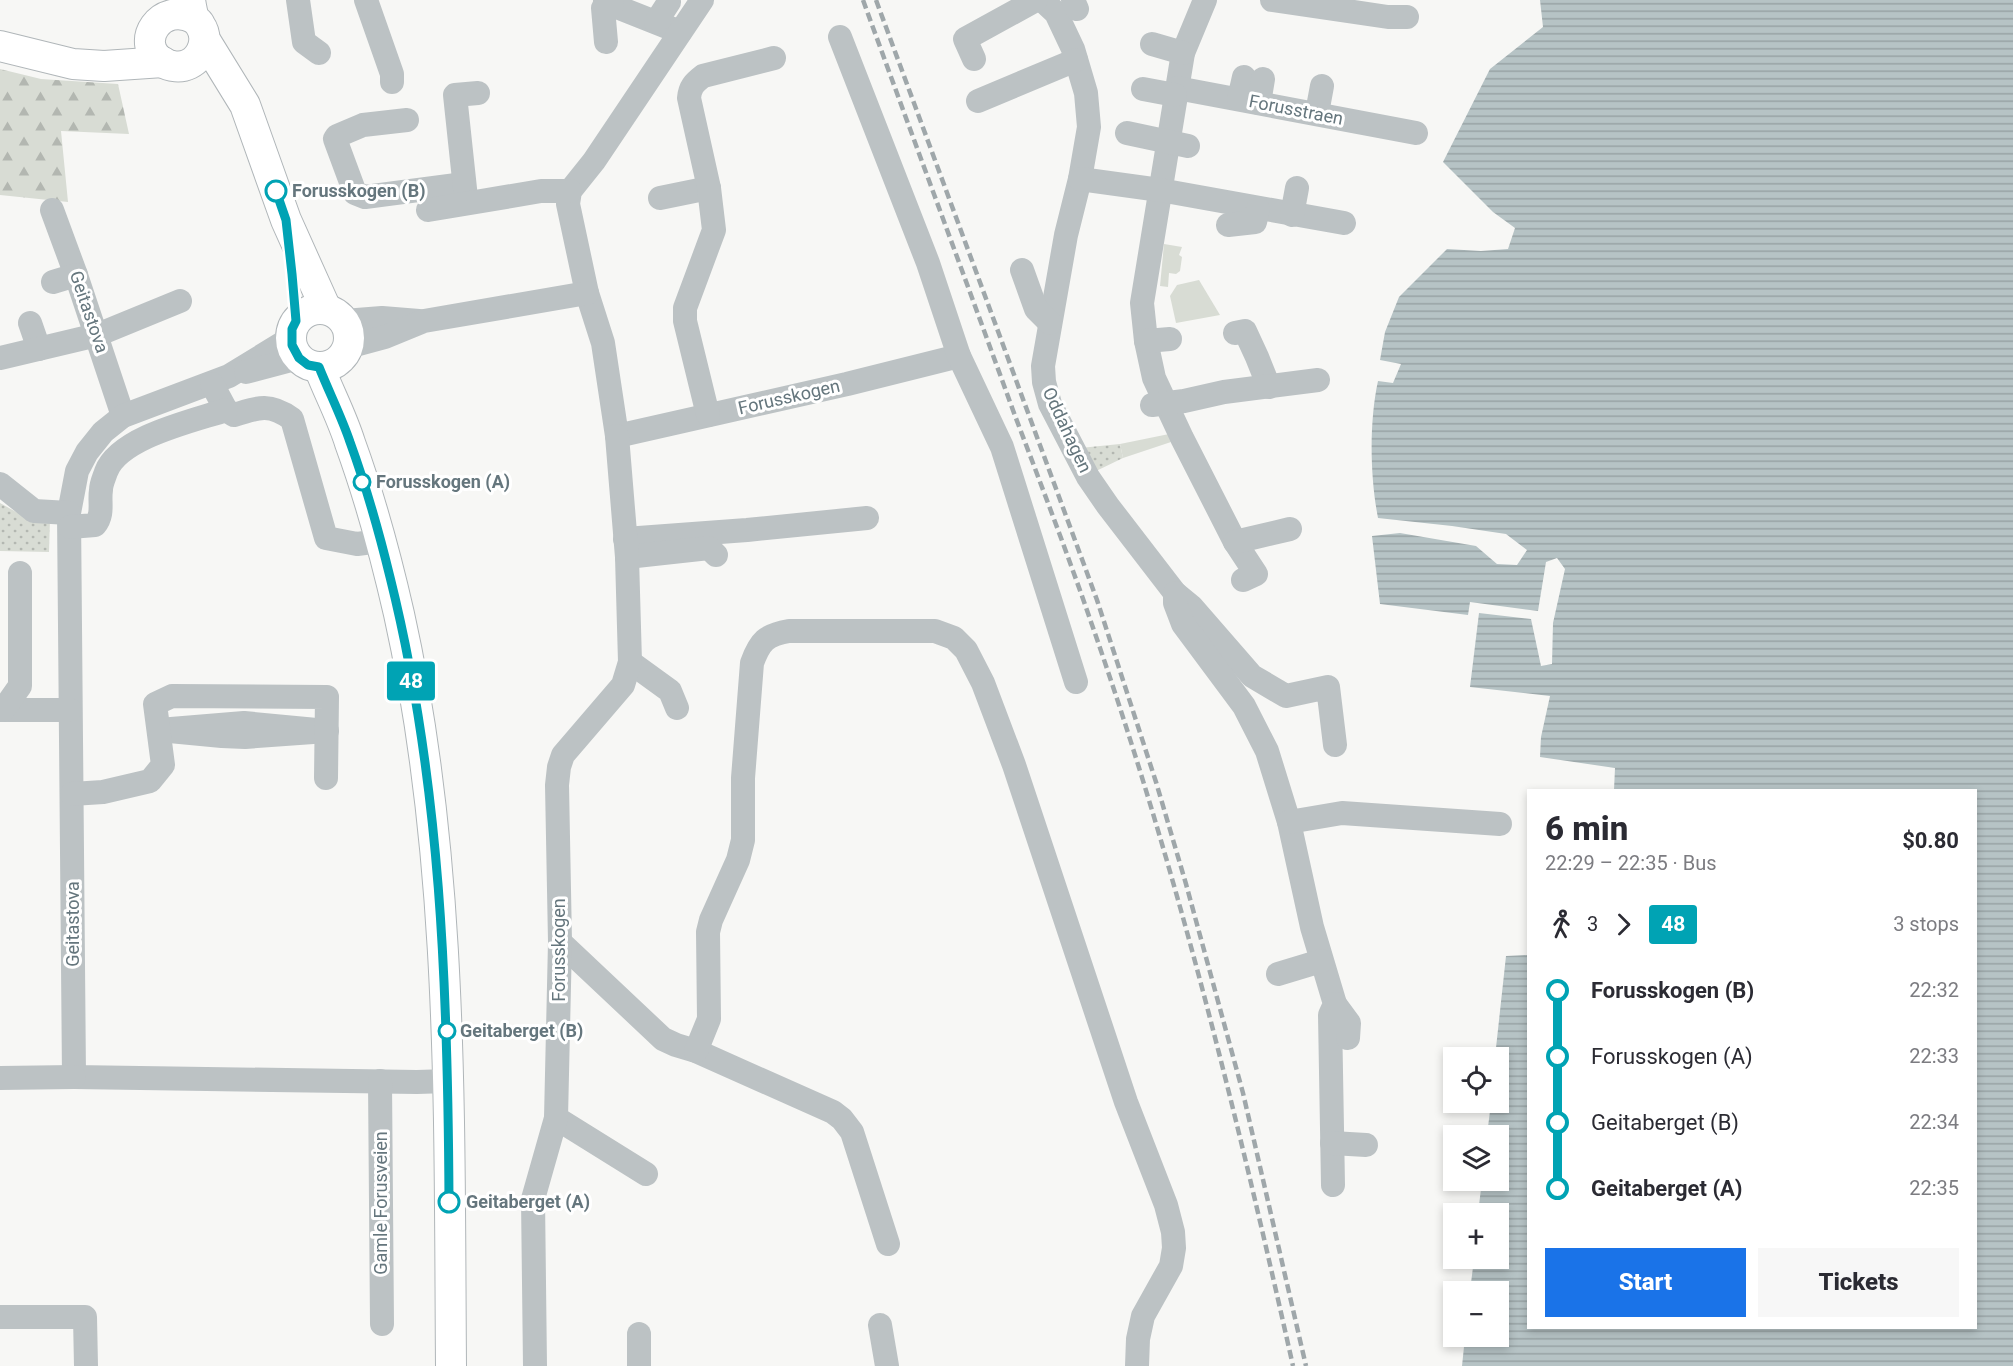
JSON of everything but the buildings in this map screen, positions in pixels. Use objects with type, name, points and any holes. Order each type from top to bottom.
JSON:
[{"type":"main road","points":[[0,28],[75,48],[104,48],[123,44],[160,15],[174,13],[189,15],[196,20],[245,105],[286,220],[380,541],[399,617],[427,783],[441,925],[448,1081],[451,1366]]},
{"type":"main road","points":[[160,15],[150,42],[157,57],[221,86],[245,105]]},
{"type":"main road","points":[[0,46],[73,64],[104,66],[189,64],[200,55],[196,20]]},
{"type":"street","points":[[298,0],[304,37]]},
{"type":"street","points":[[407,120],[363,125],[340,134],[335,139],[354,193],[365,197],[570,191],[594,161],[702,0]]},
{"type":"street","points":[[1205,0],[1183,53],[1178,144],[1160,190],[1144,253],[1137,293],[1141,341],[1148,379],[1171,414],[1185,457],[1206,489],[1247,574]]},
{"type":"street","points":[[606,42],[603,8],[609,2],[681,32]]},
{"type":"street","points":[[656,22],[669,2]]},
{"type":"street","points":[[981,44],[1059,4]]},
{"type":"street","name":"Oddahagen","points":[[1059,4],[1086,93],[1089,127],[1080,179],[1066,235],[1043,366],[1044,382],[1050,404],[1088,477],[1175,593],[1175,603],[1183,624],[1244,706],[1267,752],[1289,822],[1321,961],[1335,1005],[1349,1023],[1348,1038]]},
{"type":"street","points":[[364,6],[384,69]]},
{"type":"street","points":[[1272,6],[1390,13]]},
{"type":"street","points":[[840,37],[927,263],[959,356],[1002,447],[1076,682]]},
{"type":"street","points":[[1152,44],[1183,53]]},
{"type":"street","points":[[708,415],[685,321],[685,308],[714,230],[709,188],[689,98],[690,90],[694,82],[703,76],[774,58]]},
{"type":"street","points":[[990,104],[1076,60]]},
{"type":"street","points":[[1322,86],[1327,119]]},
{"type":"street","name":"Forusstraen","points":[[1143,89],[1181,96],[1255,97],[1327,119],[1416,133]]},
{"type":"street","points":[[465,194],[466,94]]},
{"type":"street","points":[[1127,133],[1178,144]]},
{"type":"street","points":[[1080,179],[1160,190],[1258,209],[1300,201],[1344,223]]},
{"type":"street","points":[[660,198],[709,188]]},
{"type":"street","name":"Forusskogen","points":[[535,1366],[533,1198],[556,1118],[560,942],[557,785],[559,767],[563,755],[623,685],[630,662],[626,548],[617,436],[603,343],[587,293],[568,204],[570,191]]},
{"type":"street","points":[[428,210],[465,194]]},
{"type":"street","name":"Geitastova","points":[[47,216],[76,275],[123,416]]},
{"type":"street","points":[[1022,270],[1036,309],[1050,324]]},
{"type":"street","points":[[53,282],[76,275]]},
{"type":"street","points":[[321,340],[385,337],[424,321],[587,293]]},
{"type":"street","points":[[0,358],[97,335],[180,301]]},
{"type":"street","points":[[30,324],[39,349]]},
{"type":"street","points":[[1234,333],[1245,332],[1259,346],[1273,390]]},
{"type":"street","points":[[1141,341],[1170,339]]},
{"type":"street","name":"Geitastova","points":[[74,1077],[70,520],[76,471],[103,432],[123,416],[321,340]]},
{"type":"street","name":"Forusskogen","points":[[617,436],[848,384],[959,356]]},
{"type":"street","points":[[220,380],[226,410],[234,415],[257,408],[279,409],[292,419],[326,538],[357,544],[380,541]]},
{"type":"street","points":[[1171,414],[1318,380]]},
{"type":"street","points":[[0,484],[34,511],[96,525],[100,519],[100,488],[106,472],[109,465],[126,447],[145,437],[226,410]]},
{"type":"street","points":[[626,548],[747,530],[867,518]]},
{"type":"street","points":[[1227,536],[1276,530]]},
{"type":"street","points":[[626,548],[709,549],[716,555]]},
{"type":"street","points":[[2,710],[20,686],[20,573]]},
{"type":"street","points":[[1175,593],[1192,607],[1252,676],[1286,696],[1328,687],[1335,745]]},
{"type":"street","points":[[696,1051],[709,1019],[708,932],[711,920],[738,860],[743,840],[743,778],[752,663],[757,649],[773,634],[789,631],[935,631],[954,638],[966,650],[983,683],[1014,765],[1126,1102],[1166,1205],[1174,1248],[1171,1266],[1143,1316],[1138,1339],[1137,1366]]},
{"type":"street","points":[[630,662],[670,691],[677,708]]},
{"type":"street","points":[[72,785],[103,792],[150,782],[163,765],[155,704],[172,696],[327,697],[326,778]]},
{"type":"street","points":[[2,710],[70,710]]},
{"type":"street","points":[[159,730],[222,736],[327,730]]},
{"type":"street","points":[[1289,822],[1342,813],[1500,824]]},
{"type":"street","points":[[560,942],[658,1035],[676,1045],[696,1051],[822,1106],[842,1119],[852,1132],[888,1244]]},
{"type":"street","points":[[1278,974],[1321,961]]},
{"type":"street","points":[[1333,1185],[1330,1015],[1335,1005]]},
{"type":"street","points":[[0,1078],[448,1081]]},
{"type":"street","name":"Gamle Forusveien","points":[[380,1082],[382,1324]]},
{"type":"street","points":[[556,1118],[645,1174]]},
{"type":"street","points":[[1332,1143],[1366,1145]]},
{"type":"street","points":[[0,1317],[85,1317],[86,1366]]},
{"type":"street","points":[[880,1325],[888,1366]]},
{"type":"street","points":[[639,1334],[639,1366]]},
{"type":"green space","points":[[0,69],[41,79],[118,84],[129,134],[61,131],[68,202],[0,195]]},
{"type":"green space","points":[[1164,244],[1182,247],[1179,255],[1182,257],[1180,271],[1176,274],[1169,273],[1168,287],[1160,286]]},
{"type":"green space","points":[[1199,280],[1220,315],[1176,323],[1170,296],[1177,285]]},
{"type":"green space","points":[[1174,433],[1177,440],[1123,458],[1120,444]]},
{"type":"green space","points":[[1120,444],[1123,458],[1094,472],[1080,448]]},
{"type":"green space","points":[[0,503],[18,513],[50,519],[49,552],[0,551]]},
{"type":"shaded area","points":[[1540,0],[2013,0],[2013,1366],[1462,1366],[1464,1347],[1509,1347],[1509,1281],[1471,1281],[1473,1269],[1509,1269],[1509,1203],[1479,1203],[1481,1191],[1509,1191],[1509,1125],[1488,1125],[1490,1113],[1509,1113],[1509,1047],[1496,1047],[1506,956],[1527,955],[1527,1329],[1977,1329],[1977,789],[1614,789],[1615,768],[1540,757],[1541,737],[1550,696],[1470,687],[1479,613],[1531,619],[1541,666],[1552,664],[1553,623],[1565,569],[1557,558],[1546,562],[1538,611],[1470,602],[1468,615],[1380,604],[1372,536],[1400,533],[1476,546],[1497,564],[1517,565],[1527,550],[1506,534],[1378,518],[1372,467],[1373,414],[1378,381],[1393,383],[1401,364],[1380,360],[1385,332],[1399,297],[1447,249],[1481,251],[1508,249],[1515,228],[1493,212],[1443,162],[1490,69],[1543,27]]},
{"type":"railway","points":[[863,0],[1091,622],[1151,805],[1227,1084],[1293,1366]]},
{"type":"railway","points":[[876,0],[1097,600],[1156,782],[1243,1093],[1306,1366]]},
{"type":"bus line","name":"48","points":[[276,191],[286,220],[292,274],[296,321],[292,329],[292,345],[299,358],[308,365],[319,367],[350,441],[380,541],[409,669],[427,783],[440,904],[446,1011],[449,1202]]},
{"type":"place","name":"Forusskogen (B)","points":[[276,191]]},
{"type":"place","name":"Forusskogen (A)","points":[[362,482]]},
{"type":"place","name":"Geitaberget (B)","points":[[447,1031]]},
{"type":"place","name":"Geitaberget (A)","points":[[449,1202]]}]
